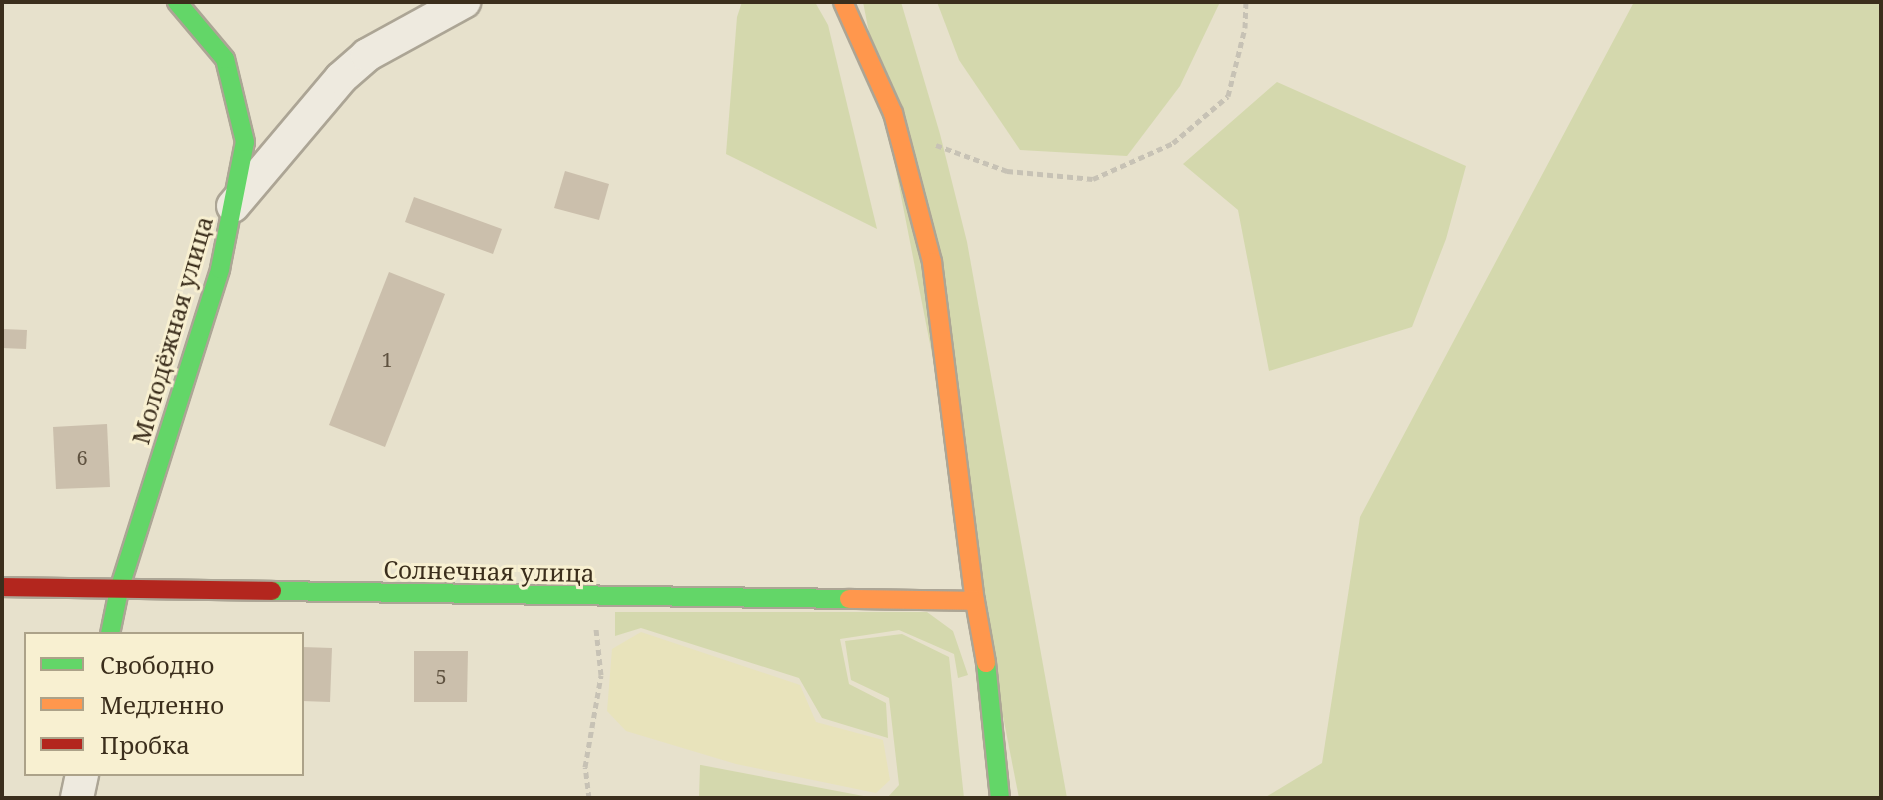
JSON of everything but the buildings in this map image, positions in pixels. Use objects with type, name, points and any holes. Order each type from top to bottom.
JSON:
[{"type":"street","name":"Молодёжная улица","points":[[110,632],[119,590],[220,269],[245,142],[225,59],[177,2]]},
{"type":"street","points":[[233,207],[341,78],[367,55],[464,2]]},
{"type":"street","points":[[843,2],[898,131],[932,262],[975,601],[990,684],[1000,798]]},
{"type":"street","name":"Солнечная улица","points":[[2,587],[975,601]]},
{"type":"street","points":[[77,798],[82,776]]},
{"type":"path","points":[[898,131],[1007,171],[1093,179],[1173,143],[1228,96],[1245,28],[1246,2]]},
{"type":"path","points":[[589,798],[585,767],[601,675],[593,596]]},
{"type":"shaded area","points":[[641,632],[800,685],[816,722],[883,740],[890,780],[876,793],[736,764],[626,731],[607,711],[612,649]]},
{"type":"green space","points":[[742,2],[815,2],[828,25],[877,229],[726,154],[737,17]]},
{"type":"green space","points":[[863,2],[901,2],[940,134],[967,242],[1067,798],[1019,798]]},
{"type":"green space","points":[[937,2],[1220,2],[1180,86],[1127,156],[1020,150],[959,60]]},
{"type":"green space","points":[[1634,2],[1881,2],[1881,798],[1264,798],[1322,763],[1360,517]]},
{"type":"green space","points":[[1277,82],[1466,166],[1446,239],[1412,327],[1269,371],[1238,210],[1183,164]]},
{"type":"green space","points":[[615,612],[927,612],[953,631],[968,675],[958,678],[954,654],[899,630],[840,639],[849,684],[886,703],[888,738],[822,718],[799,678],[641,628],[615,636]]},
{"type":"green space","points":[[902,634],[949,657],[964,798],[887,798],[899,785],[889,698],[851,680],[845,641]]},
{"type":"green space","points":[[701,765],[874,798],[699,798]]},
{"type":"traffic: fast","points":[[110,632],[119,590],[220,269],[245,142],[225,59],[177,2]]},
{"type":"traffic: fast","points":[[272,591],[849,599]]},
{"type":"traffic: fast","points":[[986,663],[1000,798]]},
{"type":"traffic: slow","points":[[843,2],[893,113],[932,262],[975,601],[986,663]]},
{"type":"traffic: slow","points":[[849,599],[975,601]]},
{"type":"traffic: jam","points":[[2,587],[272,591]]}]
